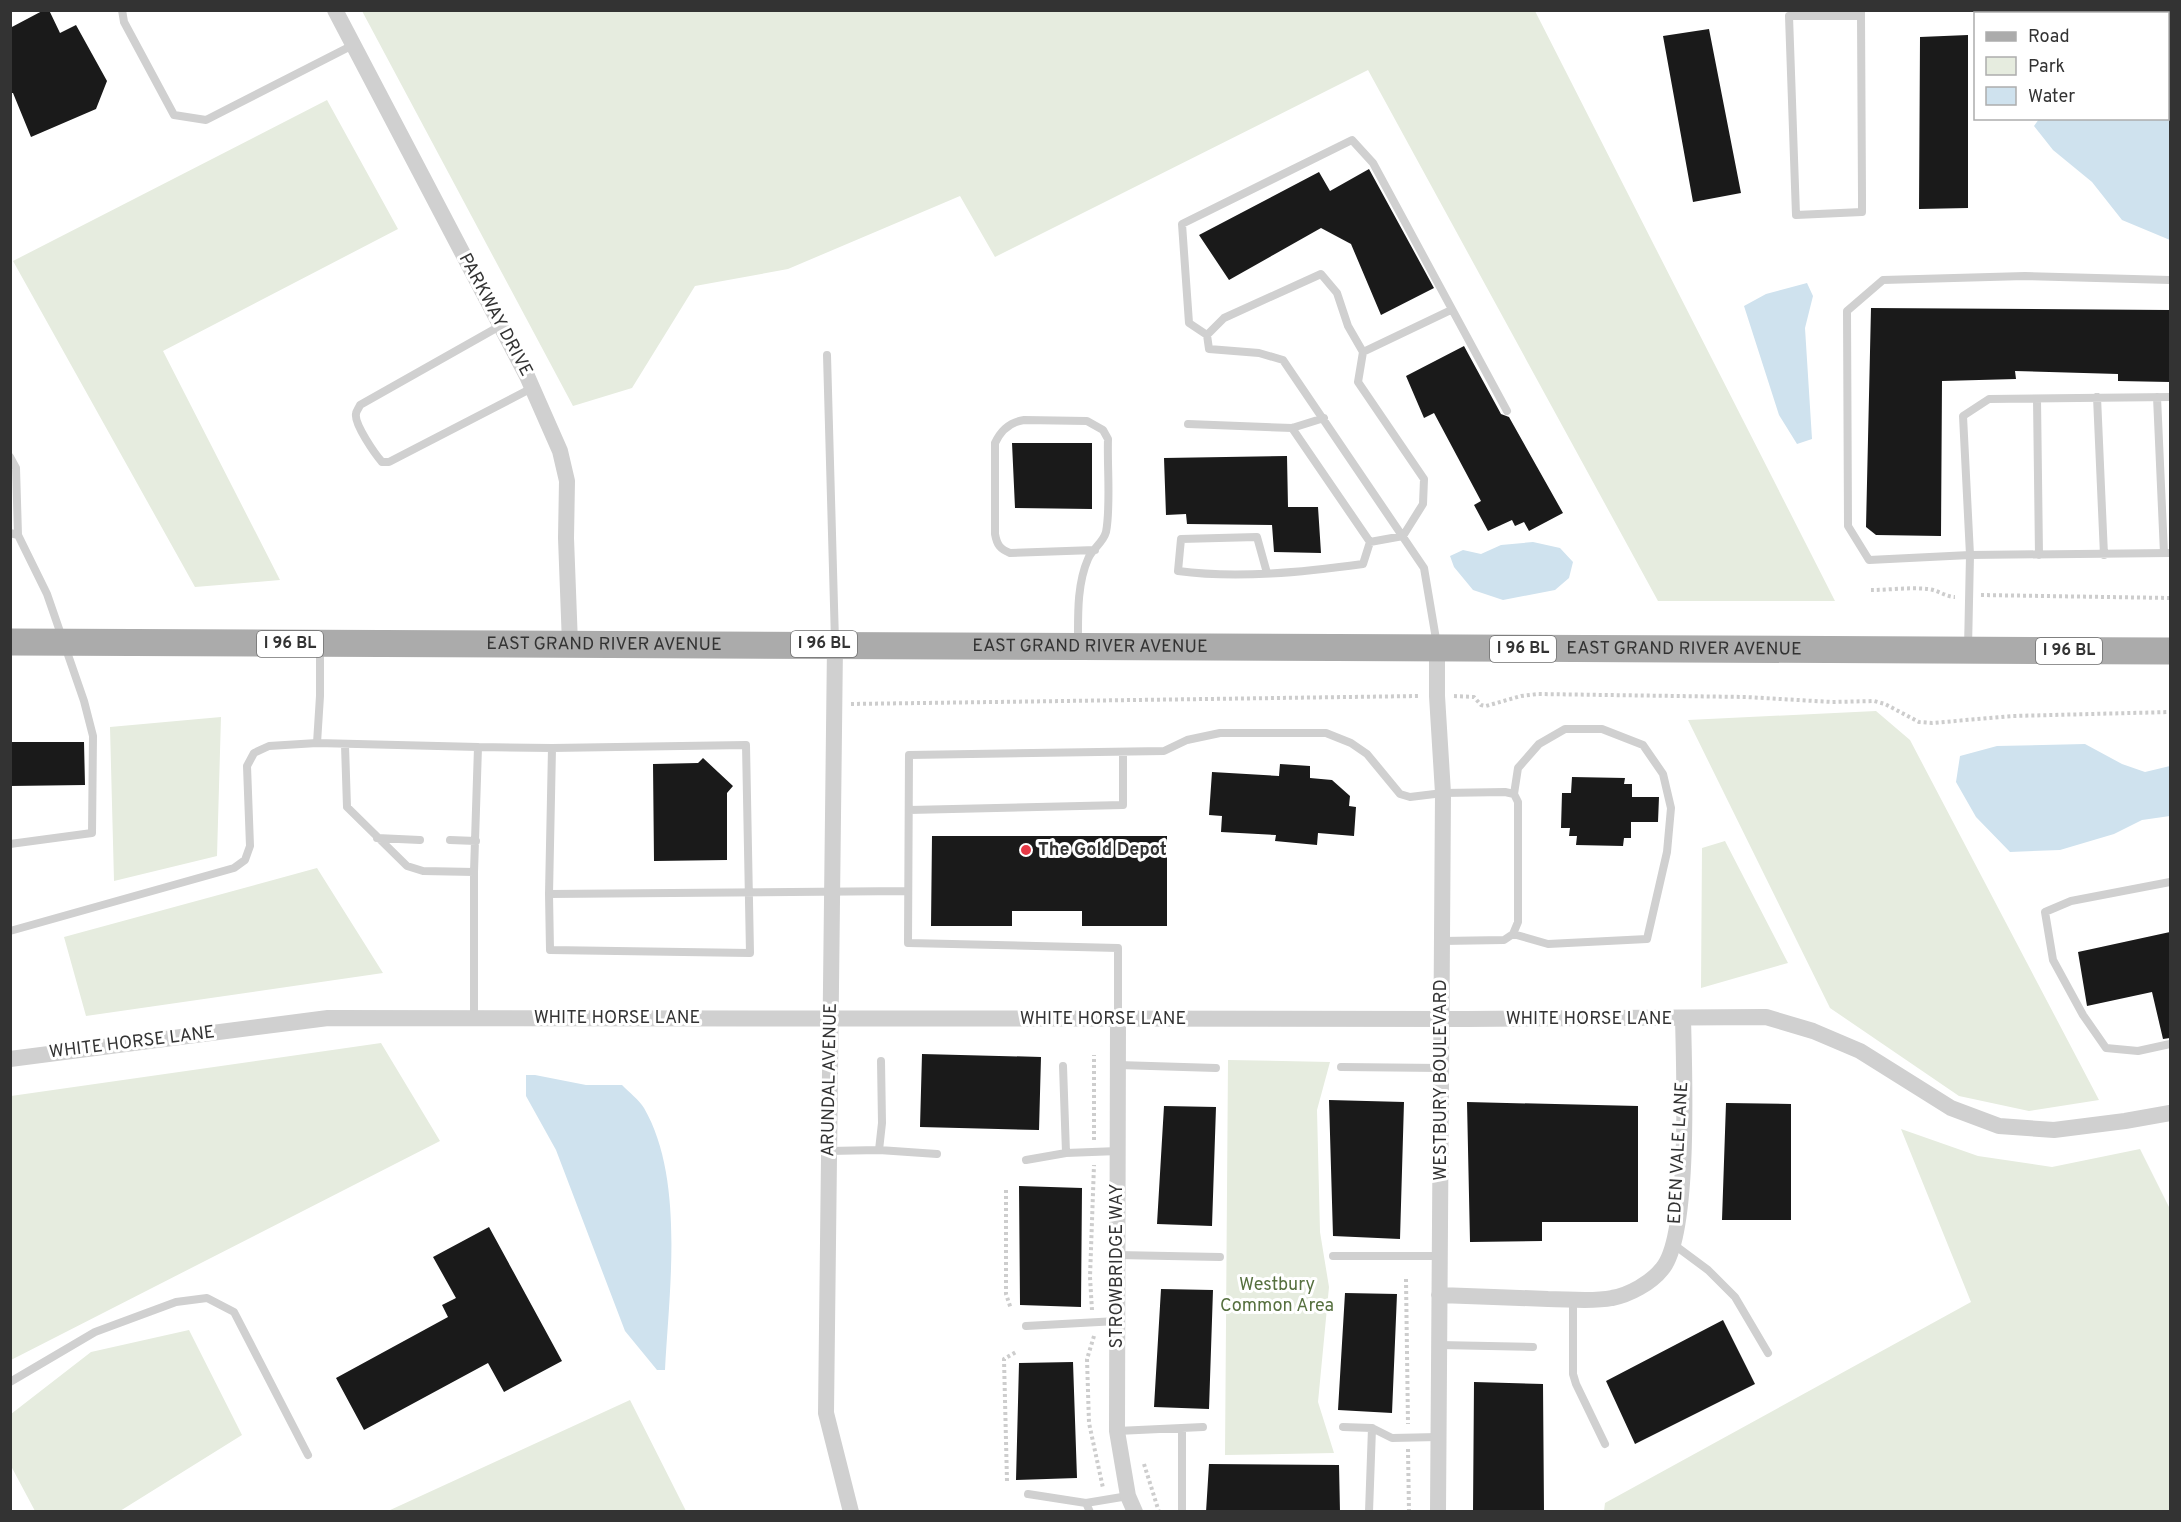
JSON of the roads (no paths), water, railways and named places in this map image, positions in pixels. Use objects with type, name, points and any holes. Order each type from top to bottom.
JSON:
[{"type":"main road","name":"EAST GRAND RIVER AVENUE","points":[[10,642],[2170,651]]},
{"type":"street","name":"PARKWAY DRIVE","points":[[335,10],[532,388],[560,451],[567,481],[566,538],[570,644]]},
{"type":"street","name":"ARUNDAL AVENUE","points":[[835,645],[826,1413],[851,1512]]},
{"type":"street","name":"WESTBURY BOULEVARD","points":[[1437,649],[1437,696],[1443,793],[1438,1512]]},
{"type":"street","name":"WHITE HORSE LANE","points":[[10,1059],[328,1018],[1766,1017],[1813,1031],[1860,1052],[1951,1108],[1999,1126],[2054,1130],[2170,1113]]},
{"type":"street","name":"EDEN VALE LANE","points":[[1439,1295],[1612,1298],[1636,1290],[1663,1269],[1673,1244],[1680,1210],[1684,1141],[1683,1018]]},
{"type":"street","name":"STROWBRIDGE WAY","points":[[1118,1019],[1117,1431],[1128,1496],[1135,1512]]},
{"type":"lane","points":[[122,10],[124,22],[174,115],[206,120],[353,45]]},
{"type":"lane","points":[[1861,13],[1862,212],[1796,215],[1789,16],[1861,13]]},
{"type":"lane","points":[[1437,649],[1424,568],[1283,360],[1259,353],[1209,349],[1207,335],[1189,323],[1182,224],[1352,140],[1372,163],[1507,411]]},
{"type":"lane","points":[[1207,335],[1224,318],[1322,274],[1337,292],[1348,326],[1363,352],[1358,382],[1424,479],[1423,504],[1403,536],[1370,542]]},
{"type":"lane","points":[[2157,397],[2167,553],[1970,555],[1869,560],[1848,526],[1847,310],[1883,280],[2025,276],[2170,280]]},
{"type":"lane","points":[[1363,352],[1451,310]]},
{"type":"lane","points":[[500,326],[360,405],[356,415],[357,423],[377,457],[382,462],[389,462],[532,388]]},
{"type":"lane","points":[[827,355],[835,645]]},
{"type":"lane","points":[[2097,397],[2104,555]]},
{"type":"lane","points":[[1968,651],[1970,555],[1963,416],[1989,399],[2170,397]]},
{"type":"lane","points":[[2037,399],[2039,555]]},
{"type":"lane","points":[[1188,424],[1292,428],[1324,418]]},
{"type":"lane","points":[[1078,648],[1078,599],[1088,557],[1095,550],[1105,535],[1107,524],[1107,439],[1103,430],[1087,421],[1024,420],[1007,427],[995,443],[996,543],[1002,550],[1010,553],[1095,550]]},
{"type":"lane","points":[[1267,573],[1257,537],[1181,539],[1178,571],[1197,573],[1267,573],[1303,573],[1364,564],[1370,542],[1292,428]]},
{"type":"lane","points":[[10,457],[16,468],[14,534],[47,594],[84,700],[93,736],[92,833],[10,844]]},
{"type":"lane","points":[[317,743],[320,644]]},
{"type":"lane","points":[[1509,793],[1518,768],[1539,744],[1565,729],[1602,729],[1643,745],[1663,774],[1671,808],[1667,852],[1647,939],[1548,944],[1513,934]]},
{"type":"lane","points":[[1118,1019],[1118,948],[908,943],[909,754],[1164,751],[1187,740],[1220,733],[1326,733],[1351,743],[1367,754],[1400,794],[1410,797],[1443,793],[1509,793],[1518,802],[1518,922],[1513,934],[1504,940],[1442,941]]},
{"type":"lane","points":[[10,931],[234,868],[245,860],[250,846],[247,766],[254,753],[269,746],[317,743],[552,748],[746,745],[750,952],[550,950],[552,748]]},
{"type":"lane","points":[[345,745],[347,807],[377,838],[407,867],[423,871],[474,872]]},
{"type":"lane","points":[[474,1017],[474,872],[478,747]]},
{"type":"lane","points":[[909,810],[1123,805],[1123,752]]},
{"type":"lane","points":[[377,838],[420,840]]},
{"type":"lane","points":[[450,840],[476,841]]},
{"type":"lane","points":[[2170,882],[2071,901],[2045,912],[2053,960],[2083,1015],[2106,1048],[2138,1051],[2170,1044]]},
{"type":"lane","points":[[549,894],[908,891]]},
{"type":"lane","points":[[879,1150],[882,1123],[881,1061]]},
{"type":"lane","points":[[1118,1065],[1216,1068]]},
{"type":"lane","points":[[1063,1066],[1066,1153]]},
{"type":"lane","points":[[1341,1067],[1441,1068]]},
{"type":"lane","points":[[829,1151],[879,1150],[938,1154]]},
{"type":"lane","points":[[1026,1160],[1066,1153],[1118,1151]]},
{"type":"lane","points":[[1673,1244],[1708,1270],[1735,1297],[1768,1353]]},
{"type":"lane","points":[[1117,1255],[1220,1257]]},
{"type":"lane","points":[[1333,1256],[1439,1256]]},
{"type":"lane","points":[[10,1382],[95,1332],[176,1302],[207,1298],[234,1312],[308,1455]]},
{"type":"lane","points":[[1573,1299],[1576,1384],[1605,1444]]},
{"type":"lane","points":[[1026,1326],[1117,1321]]},
{"type":"lane","points":[[1439,1345],[1533,1347]]},
{"type":"lane","points":[[1117,1431],[1203,1427]]},
{"type":"lane","points":[[1343,1427],[1372,1428],[1392,1438],[1438,1437]]},
{"type":"lane","points":[[1182,1428],[1182,1512]]},
{"type":"lane","points":[[1369,1512],[1372,1428]]},
{"type":"lane","points":[[1028,1494],[1088,1507],[1106,1500],[1128,1496]]},
{"type":"water","points":[[2169,54],[2170,240],[2122,220],[2092,182],[2053,150],[2034,126],[2038,120],[2169,120]]},
{"type":"water","points":[[1807,283],[1813,296],[1805,328],[1812,439],[1797,444],[1779,415],[1744,306],[1766,294]]},
{"type":"water","points":[[1533,542],[1560,548],[1573,562],[1569,578],[1555,590],[1503,600],[1473,590],[1454,567],[1450,556],[1463,550],[1481,554],[1501,545]]},
{"type":"water","points":[[2085,744],[2122,764],[2145,772],[2170,766],[2170,816],[2142,820],[2114,834],[2060,850],[2010,852],[1976,817],[1956,782],[1960,756],[1997,746]]},
{"type":"water","points":[[526,1075],[586,1085],[622,1085],[644,1108],[657,1136],[670,1201],[671,1271],[665,1370],[657,1370],[625,1331],[556,1150],[526,1096]]},
{"type":"place","name":"The Gold Depot","points":[[1026,850]]},
{"type":"park label","name":"Westbury Common Area","points":[[1277,1295]]}]
